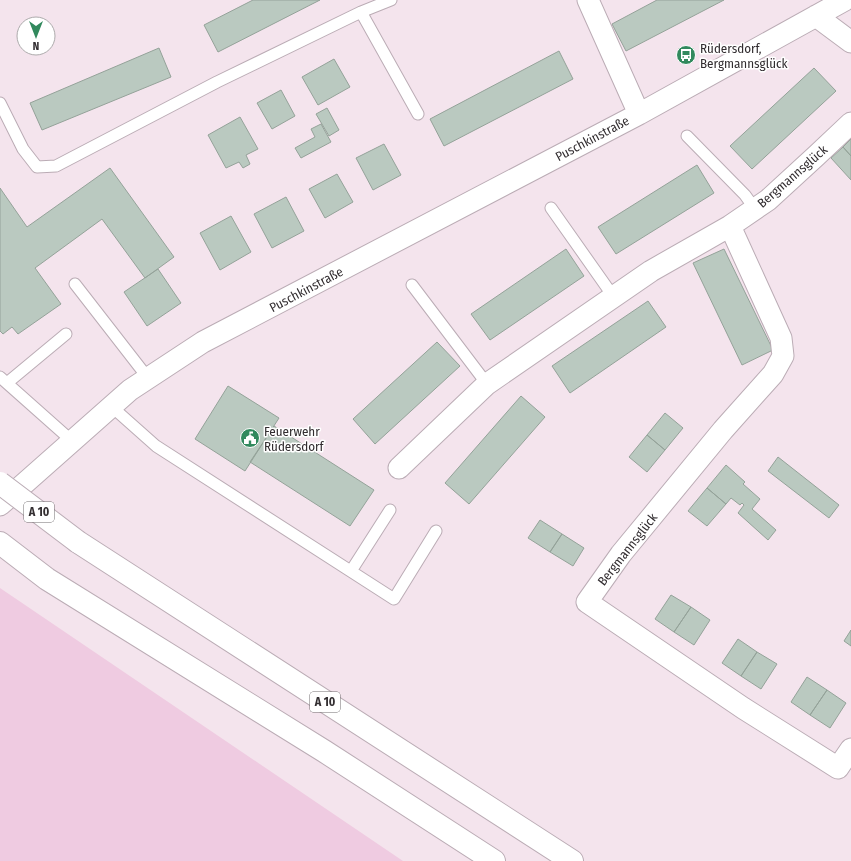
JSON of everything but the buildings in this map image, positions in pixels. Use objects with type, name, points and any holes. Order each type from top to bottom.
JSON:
[{"type":"highway","name":"A 10","points":[[0,483],[78,542],[572,861]]},
{"type":"highway","points":[[0,543],[47,579],[324,751],[494,861]]},
{"type":"street","name":"Puschkinstraße","points":[[588,0],[639,114]]},
{"type":"street","name":"Puschkinstraße","points":[[0,505],[130,390],[203,342],[639,114],[845,0]]},
{"type":"street","points":[[816,16],[851,42]]},
{"type":"street","name":"Bergmannsglück","points":[[399,468],[487,384],[651,271],[730,226],[768,200],[851,123]]},
{"type":"street","name":"Bergmannsglück","points":[[730,226],[781,338],[783,356],[773,374],[723,430],[621,554],[587,602],[743,708],[838,768],[851,749]]},
{"type":"lane","points":[[0,103],[23,149],[37,167],[56,166],[217,82],[361,12],[391,0]]},
{"type":"lane","points":[[361,12],[418,114]]},
{"type":"lane","points":[[687,136],[745,195],[755,209]]},
{"type":"lane","points":[[551,208],[613,296]]},
{"type":"lane","points":[[75,284],[148,378]]},
{"type":"lane","points":[[412,285],[487,384]]},
{"type":"lane","points":[[66,334],[4,380],[72,441]]},
{"type":"lane","points":[[111,406],[156,446],[394,599],[436,531]]},
{"type":"lane","points":[[351,572],[390,510]]},
{"type":"shaded area","points":[[0,588],[403,861],[0,861]]},
{"type":"place","name":"Rüdersdorf, Bergmannsglück","points":[[686,55]]},
{"type":"place","name":"Feuerwehr Rüdersdorf","points":[[250,438]]}]
